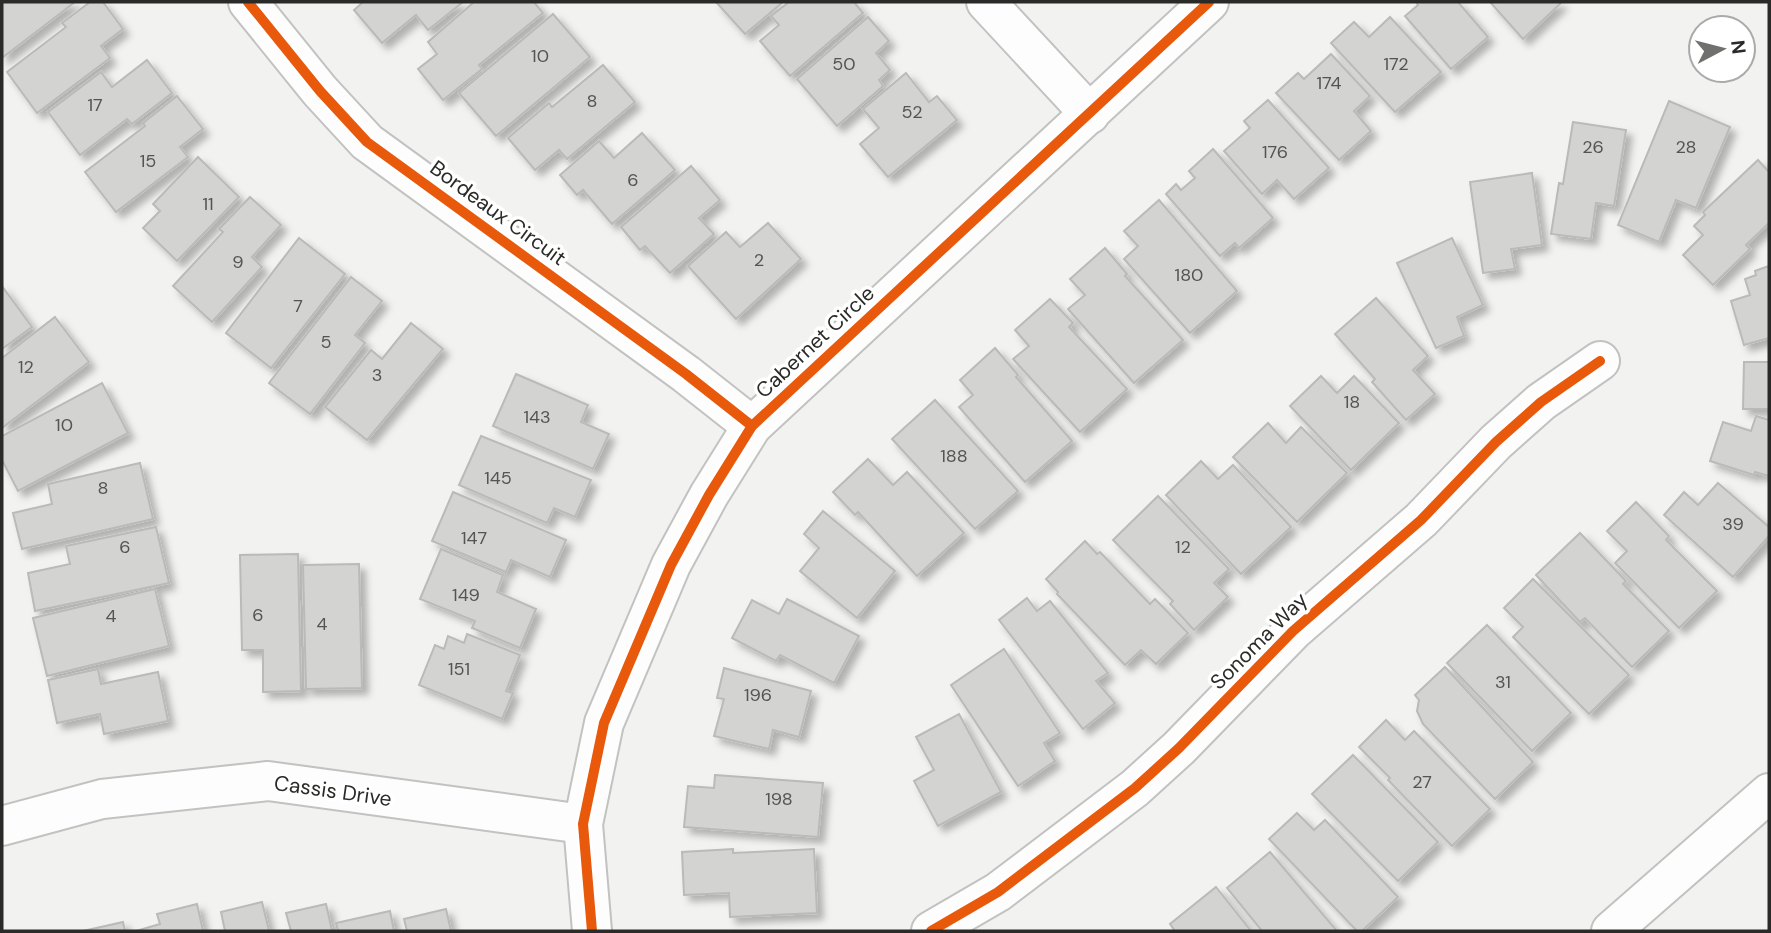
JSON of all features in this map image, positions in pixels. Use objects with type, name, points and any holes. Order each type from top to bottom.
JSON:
[{"type":"street","name":"Bordeaux Circuit","points":[[248,2],[320,91],[368,142],[686,374],[752,426]]},
{"type":"street","points":[[986,2],[1090,114]]},
{"type":"street","name":"Cabernet Circle","points":[[592,931],[583,824],[604,723],[671,565],[709,495],[752,426],[1209,2]]},
{"type":"street","name":"Sonoma Way","points":[[932,931],[998,892],[1135,788],[1179,748],[1293,631],[1421,520],[1496,442],[1541,402],[1600,361]]},
{"type":"street","name":"Cassis Drive","points":[[2,826],[102,799],[268,781],[583,824]]},
{"type":"street","points":[[1611,931],[1769,793]]},
{"type":"building","points":[[2,2],[75,2],[2,58]]},
{"type":"building","points":[[90,2],[103,2],[123,29],[101,46],[110,58],[37,113],[7,72],[66,27],[62,23]]},
{"type":"building","points":[[363,2],[463,2],[428,30],[416,15],[382,43],[354,10]]},
{"type":"building","points":[[474,2],[534,2],[543,13],[479,65],[482,69],[443,100],[418,69],[437,54],[428,42]]},
{"type":"building","points":[[716,2],[783,2],[745,34]]},
{"type":"building","points":[[789,2],[854,2],[863,13],[790,76],[760,41],[779,25],[771,16]]},
{"type":"building","points":[[1416,2],[1458,2],[1488,37],[1451,69],[1405,16],[1418,5]]},
{"type":"building","points":[[1490,2],[1560,2],[1561,3],[1523,39]]},
{"type":"building","points":[[553,14],[590,57],[496,136],[459,93]]},
{"type":"building","points":[[868,17],[889,41],[876,53],[890,70],[879,80],[883,86],[837,126],[797,79]]},
{"type":"building","points":[[1390,17],[1441,72],[1395,112],[1331,43],[1354,22],[1369,37]]},
{"type":"building","points":[[1331,54],[1370,96],[1354,111],[1371,131],[1339,160],[1276,93],[1298,73],[1304,79]]},
{"type":"building","points":[[147,60],[172,93],[132,124],[127,119],[80,155],[48,112],[101,72],[112,87]]},
{"type":"building","points":[[603,65],[635,102],[567,159],[559,150],[535,170],[508,138],[549,103],[552,107]]},
{"type":"building","points":[[906,73],[929,102],[937,96],[957,120],[888,177],[860,144],[879,128],[863,109]]},
{"type":"building","points":[[177,96],[203,129],[180,147],[188,157],[116,212],[85,172],[145,126],[143,123]]},
{"type":"building","points":[[1268,100],[1329,168],[1294,199],[1277,180],[1262,194],[1224,151],[1250,128],[1244,121]]},
{"type":"building","points":[[1669,101],[1730,127],[1696,208],[1676,200],[1659,242],[1618,225]]},
{"type":"building","points":[[1573,122],[1626,130],[1614,206],[1596,203],[1591,239],[1551,234],[1559,183],[1563,184]]},
{"type":"building","points":[[642,133],[675,170],[612,224],[583,190],[577,195],[560,175],[599,141],[614,158]]},
{"type":"building","points":[[1213,149],[1273,218],[1239,248],[1235,243],[1220,256],[1166,194],[1176,184],[1181,190],[1195,178],[1189,171]]},
{"type":"building","points":[[198,157],[239,197],[177,261],[143,228],[160,211],[153,204]]},
{"type":"building","points":[[1758,160],[1769,172],[1769,223],[1746,245],[1750,249],[1713,285],[1683,255],[1703,235],[1694,226],[1705,215],[1703,212]]},
{"type":"building","points":[[691,166],[720,200],[699,218],[714,234],[670,273],[645,246],[640,250],[621,227]]},
{"type":"building","points":[[1532,173],[1542,245],[1511,249],[1515,269],[1483,273],[1470,182]]},
{"type":"building","points":[[250,197],[281,225],[252,257],[262,267],[212,322],[173,286],[223,232],[219,229]]},
{"type":"building","points":[[1159,200],[1237,291],[1190,333],[1124,259],[1138,246],[1124,231]]},
{"type":"building","points":[[768,223],[801,259],[736,319],[688,266],[726,232],[740,247]]},
{"type":"building","points":[[299,238],[345,274],[271,368],[226,333]]},
{"type":"building","points":[[1452,238],[1483,305],[1457,317],[1464,336],[1436,348],[1397,263]]},
{"type":"building","points":[[1105,248],[1127,274],[1125,276],[1183,340],[1134,383],[1068,309],[1085,295],[1070,279]]},
{"type":"building","points":[[1769,266],[1769,338],[1744,345],[1731,301],[1750,295],[1745,279],[1756,275],[1755,271]]},
{"type":"building","points":[[351,277],[382,301],[355,335],[365,343],[310,414],[269,383]]},
{"type":"building","points":[[2,286],[32,327],[2,349]]},
{"type":"building","points":[[1376,298],[1428,356],[1413,370],[1435,394],[1406,420],[1372,382],[1375,379],[1335,334]]},
{"type":"building","points":[[1050,299],[1073,323],[1069,327],[1127,389],[1080,432],[1013,359],[1029,346],[1015,330]]},
{"type":"building","points":[[55,317],[89,362],[2,428],[2,358]]},
{"type":"building","points":[[411,323],[443,349],[367,440],[325,407],[371,350],[382,359]]},
{"type":"building","points":[[995,348],[1018,375],[1016,377],[1072,441],[1025,482],[959,407],[973,395],[960,380]]},
{"type":"building","points":[[1744,362],[1769,362],[1769,409],[1743,409]]},
{"type":"building","points":[[516,374],[588,405],[581,422],[609,434],[593,469],[493,426]]},
{"type":"building","points":[[1321,376],[1337,393],[1354,376],[1399,423],[1351,470],[1290,406]]},
{"type":"building","points":[[102,383],[128,433],[18,491],[2,460],[2,436]]},
{"type":"building","points":[[935,400],[1018,491],[975,529],[892,439]]},
{"type":"building","points":[[1756,416],[1769,420],[1769,476],[1755,472],[1754,475],[1710,461],[1723,422],[1751,431]]},
{"type":"building","points":[[1268,423],[1286,443],[1301,427],[1347,473],[1297,522],[1233,457]]},
{"type":"building","points":[[481,436],[591,480],[575,517],[554,508],[547,523],[459,485]]},
{"type":"building","points":[[868,459],[893,485],[907,472],[964,533],[917,576],[858,512],[855,515],[833,492]]},
{"type":"building","points":[[1201,461],[1218,479],[1233,465],[1291,527],[1241,574],[1166,495]]},
{"type":"building","points":[[140,463],[153,519],[22,549],[13,513],[52,504],[48,484]]},
{"type":"building","points":[[1718,483],[1769,527],[1769,536],[1733,577],[1664,515],[1684,492],[1698,505]]},
{"type":"building","points":[[453,492],[566,540],[550,577],[511,560],[506,572],[432,541]]},
{"type":"building","points":[[1158,496],[1229,569],[1214,583],[1228,597],[1194,630],[1170,604],[1173,601],[1113,540]]},
{"type":"building","points":[[1636,502],[1669,536],[1666,540],[1717,591],[1679,628],[1615,563],[1627,551],[1607,531]]},
{"type":"building","points":[[823,511],[895,571],[857,618],[800,571],[819,548],[804,534]]},
{"type":"building","points":[[156,527],[169,583],[35,611],[28,573],[70,564],[66,546]]},
{"type":"building","points":[[1580,533],[1626,581],[1623,584],[1669,631],[1632,667],[1585,618],[1580,622],[1536,575]]},
{"type":"building","points":[[1085,541],[1097,554],[1100,552],[1150,604],[1155,599],[1188,633],[1156,664],[1141,650],[1125,665],[1046,579]]},
{"type":"building","points":[[441,549],[503,575],[497,592],[536,609],[520,648],[472,628],[475,621],[420,599]]},
{"type":"building","points":[[298,554],[301,691],[263,692],[263,650],[242,650],[240,555]]},
{"type":"building","points":[[359,564],[362,688],[306,689],[303,565]]},
{"type":"building","points":[[1533,579],[1629,675],[1589,714],[1513,637],[1523,627],[1504,608]]},
{"type":"building","points":[[155,589],[169,646],[47,676],[33,618]]},
{"type":"building","points":[[1027,598],[1037,611],[1050,601],[1108,673],[1096,681],[1115,703],[1083,729],[999,620]]},
{"type":"building","points":[[787,599],[859,636],[834,683],[780,655],[776,661],[732,638],[752,600],[779,614]]},
{"type":"building","points":[[1487,625],[1571,713],[1532,751],[1447,663]]},
{"type":"building","points":[[467,634],[520,655],[506,691],[513,693],[502,719],[419,685],[435,645],[444,649],[448,636],[464,643]]},
{"type":"building","points":[[1004,649],[1060,733],[1044,743],[1055,761],[1018,786],[951,685]]},
{"type":"building","points":[[1445,667],[1533,762],[1495,799],[1423,724],[1417,711],[1419,700],[1415,695]]},
{"type":"building","points":[[724,668],[811,691],[799,737],[773,730],[769,749],[714,736],[724,699],[717,698]]},
{"type":"building","points":[[98,669],[101,684],[158,672],[168,721],[104,734],[100,714],[57,723],[48,680]]},
{"type":"building","points":[[959,714],[1001,792],[938,826],[914,781],[934,770],[916,737]]},
{"type":"building","points":[[1386,720],[1405,740],[1414,731],[1490,809],[1452,846],[1359,747]]},
{"type":"building","points":[[1353,755],[1438,842],[1398,881],[1312,794]]},
{"type":"building","points":[[715,775],[823,783],[818,837],[684,827],[688,786],[714,788]]},
{"type":"building","points":[[1297,813],[1314,830],[1325,820],[1398,897],[1362,931],[1357,931],[1269,839]]},
{"type":"building","points":[[733,849],[733,853],[814,849],[817,913],[730,917],[729,893],[684,895],[682,852]]},
{"type":"building","points":[[1270,852],[1337,931],[1262,931],[1227,888]]},
{"type":"building","points":[[1216,887],[1251,931],[1175,931],[1170,924]]},
{"type":"building","points":[[262,902],[269,931],[225,931],[221,912]]},
{"type":"building","points":[[197,904],[203,931],[136,931],[160,924],[157,914]]},
{"type":"building","points":[[326,904],[332,931],[291,931],[286,913]]},
{"type":"building","points":[[446,909],[451,931],[407,931],[404,919]]},
{"type":"building","points":[[390,911],[394,931],[338,931],[336,923]]},
{"type":"building","points":[[123,922],[125,931],[83,931]]},
{"type":"cycle path","points":[[248,2],[320,91],[367,142],[686,374],[752,426]]},
{"type":"cycle path","points":[[592,931],[583,824],[604,723],[671,565],[709,495],[752,426],[1209,2]]},
{"type":"cycle path","points":[[931,931],[998,892],[1135,788],[1179,748],[1293,631],[1421,520],[1496,442],[1541,402],[1600,361]]}]
